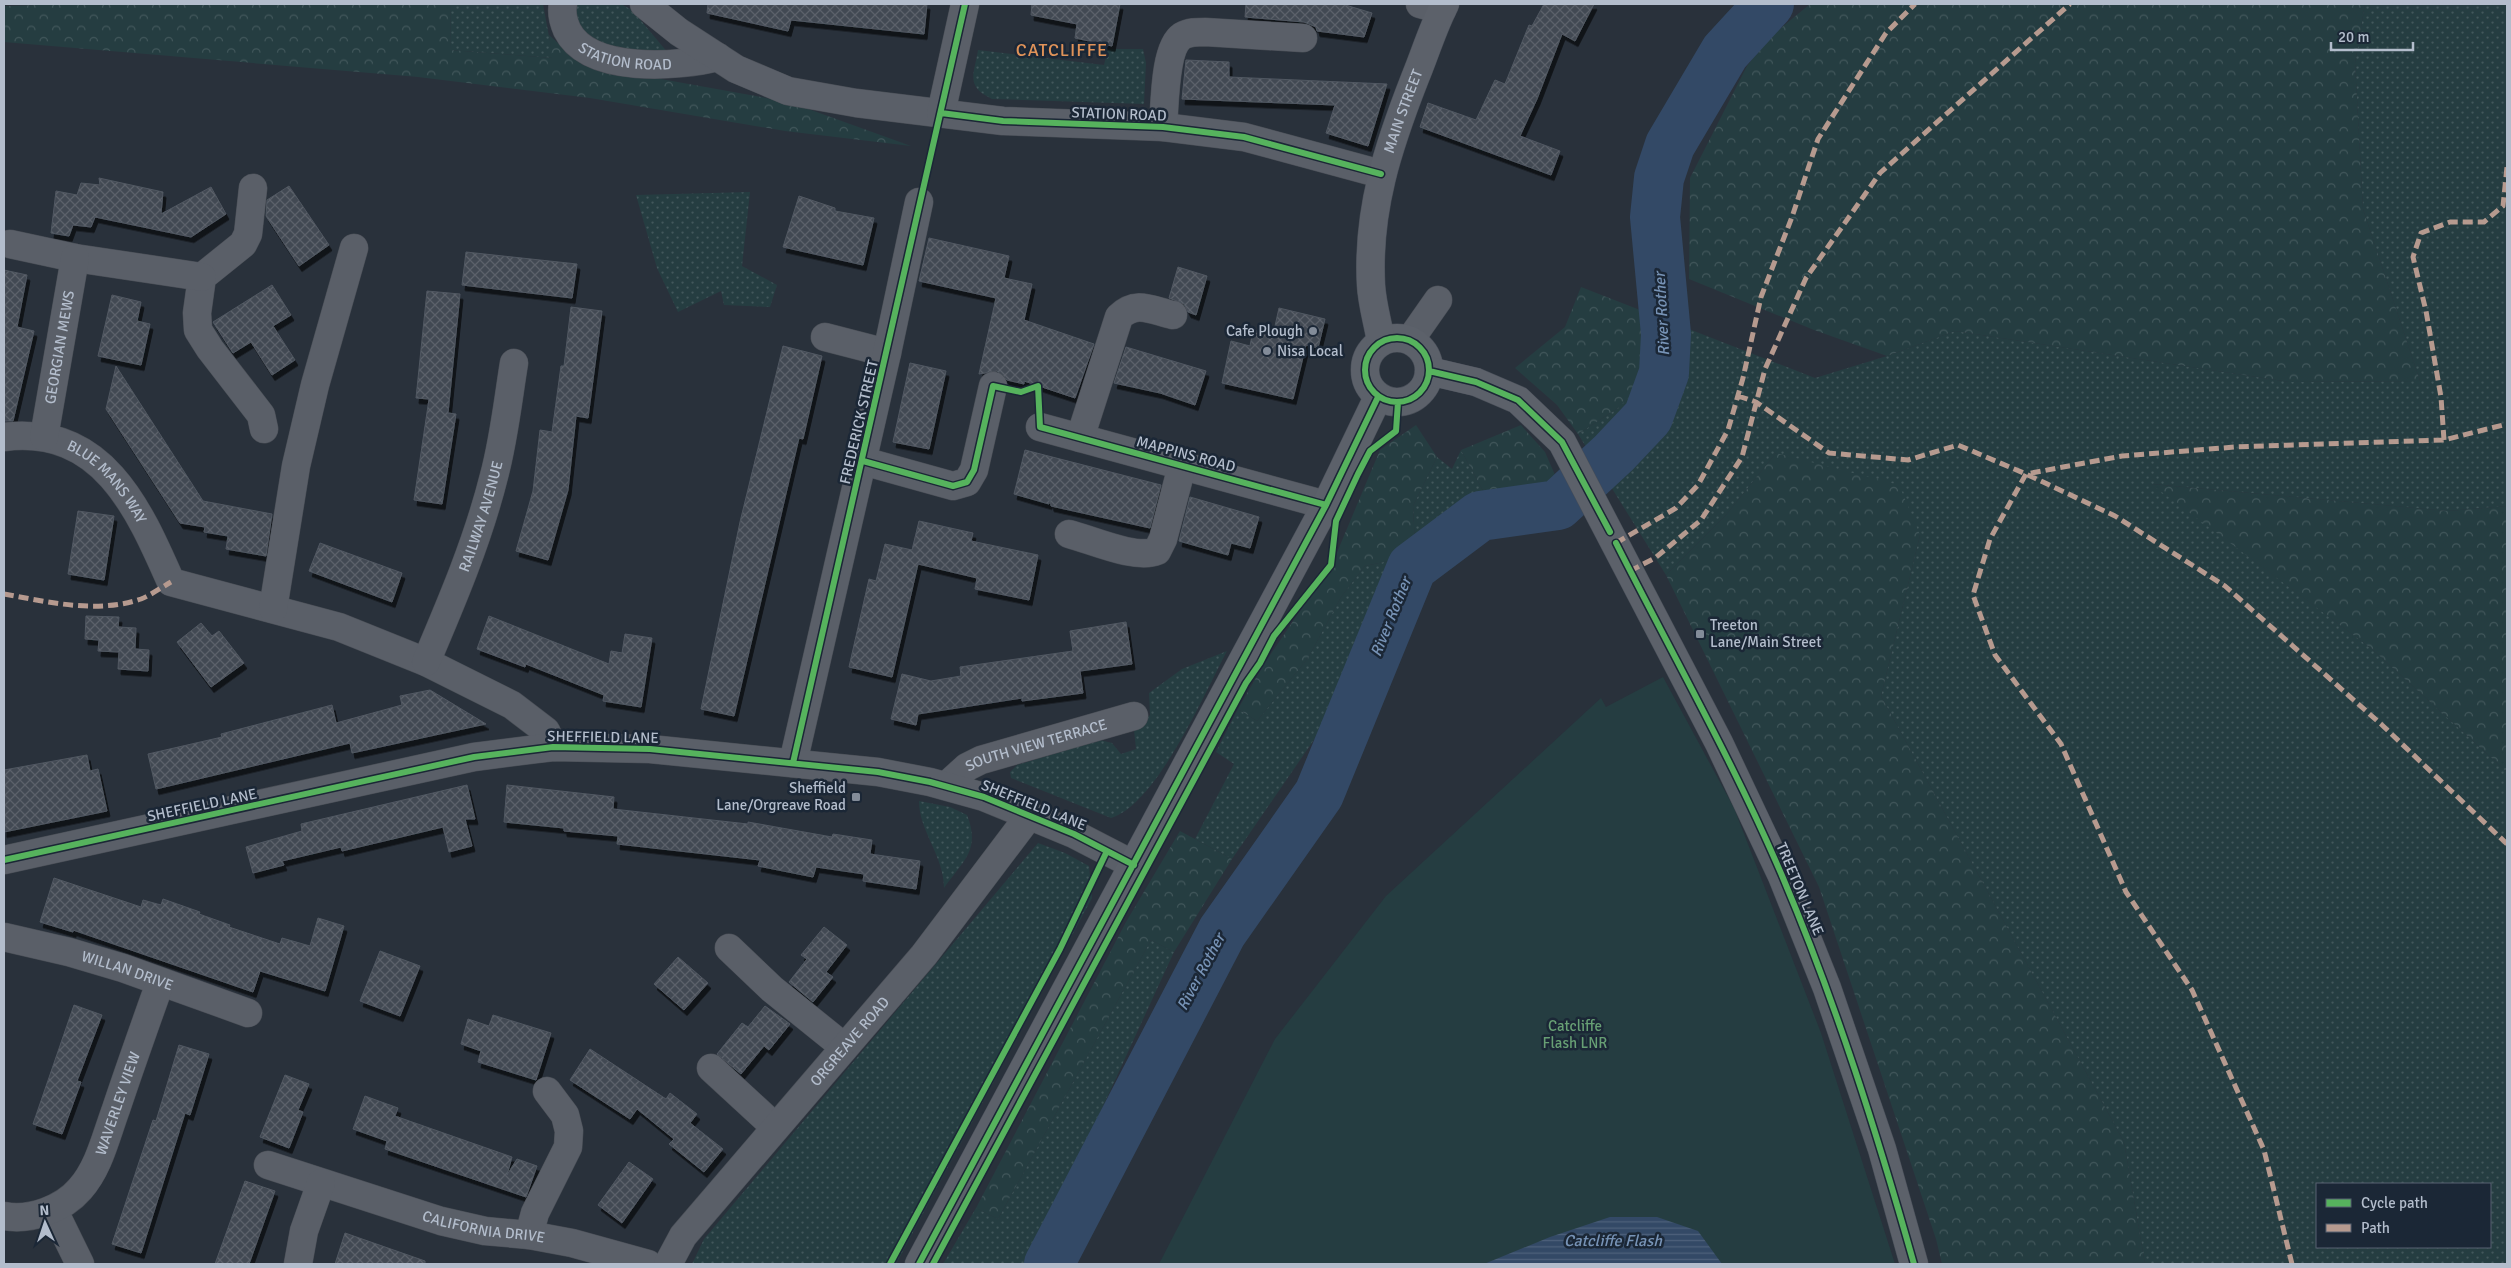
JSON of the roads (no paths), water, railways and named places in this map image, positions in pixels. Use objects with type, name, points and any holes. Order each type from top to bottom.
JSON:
[{"type":"main road","name":"MAIN STREET","points":[[1381,342],[1372,288],[1372,224],[1381,174],[1436,6]]},
{"type":"main road","points":[[1390,338],[1410,340],[1424,353],[1429,371],[1423,389],[1408,400],[1388,401],[1378,397],[1366,379],[1364,369],[1367,358],[1381,342],[1390,338]]},
{"type":"main road","name":"TREETON LANE","points":[[1429,371],[1476,382],[1518,400],[1562,442],[1720,743],[1782,876],[1827,988],[1882,1149],[1914,1264]]},
{"type":"main road","points":[[919,1264],[1326,505],[1378,397]]},
{"type":"street","name":"STATION ROAD","points":[[563,4],[564,23],[569,34],[580,46],[596,54],[622,62],[665,64],[694,63],[718,57]]},
{"type":"street","name":"STATION ROAD","points":[[644,4],[679,32],[736,69],[788,91],[856,103],[1012,121],[1163,127],[1244,138],[1381,174]]},
{"type":"street","points":[[941,113],[965,4]]},
{"type":"street","points":[[1163,127],[1170,58],[1173,47],[1181,37],[1192,32],[1205,32],[1303,38]]},
{"type":"street","points":[[253,188],[248,234],[242,244],[202,277],[197,313],[198,330],[210,349],[261,415],[264,429]]},
{"type":"street","name":"FREDERICK STREET","points":[[793,763],[863,461],[919,202]]},
{"type":"street","points":[[10,244],[75,258],[202,277]]},
{"type":"street","points":[[354,248],[315,385],[298,458],[273,609],[339,628],[426,662],[512,705],[546,731],[553,747]]},
{"type":"street","name":"GEORGIAN MEWS","points":[[44,437],[75,258]]},
{"type":"street","points":[[1410,340],[1438,300]]},
{"type":"street","points":[[1080,438],[1119,317],[1126,310],[1136,306],[1172,316]]},
{"type":"street","points":[[825,337],[887,352]]},
{"type":"street","name":"RAILWAY AVENUE","points":[[426,662],[461,582],[483,518],[495,474],[514,363]]},
{"type":"street","points":[[863,461],[953,486],[967,482],[974,470],[993,386]]},
{"type":"street","name":"MAPPINS ROAD","points":[[1040,427],[1326,505]]},
{"type":"street","name":"BLUE MANS WAY","points":[[4,437],[44,437],[69,445],[89,456],[112,477],[134,504],[171,582],[273,609]]},
{"type":"street","points":[[1069,534],[1135,554],[1148,555],[1157,551],[1163,539],[1182,466]]},
{"type":"street","name":"SOUTH VIEW TERRACE","points":[[946,786],[967,767],[981,760],[1134,716]]},
{"type":"street","name":"SHEFFIELD LANE","points":[[4,860],[474,757],[553,747],[650,749],[878,772],[984,796],[1074,834],[1134,865]]},
{"type":"street","name":"ORGREAVE ROAD","points":[[668,1264],[683,1236],[924,954],[1029,816]]},
{"type":"street","name":"WILLAN DRIVE","points":[[4,937],[87,958],[248,1013]]},
{"type":"street","points":[[729,948],[772,989],[844,1047]]},
{"type":"street","name":"WAVERLEY VIEW","points":[[4,1216],[37,1214],[53,1209],[60,1206],[80,1190],[94,1169],[160,983]]},
{"type":"street","points":[[711,1068],[775,1127]]},
{"type":"street","points":[[529,1235],[535,1213],[568,1147],[569,1131],[565,1115],[546,1092]]},
{"type":"street","name":"CALIFORNIA DRIVE","points":[[268,1165],[441,1220],[485,1231],[529,1235],[572,1243],[648,1264]]},
{"type":"street","points":[[298,1264],[304,1231],[321,1183]]},
{"type":"street","points":[[53,1209],[80,1264]]},
{"type":"water","name":"Catcliffe Flash","points":[[1610,1217],[1657,1217],[1698,1231],[1722,1264],[1484,1264],[1550,1237]]},
{"type":"waterway","name":"River Rother","points":[[1049,1264],[1222,932],[1319,794],[1412,567],[1480,516],[1558,505],[1614,453],[1648,417],[1664,373],[1666,334],[1655,217],[1659,178],[1670,145],[1725,52],[1769,4]]},
{"type":"place","name":"Cafe Plough","points":[[1313,331]]},
{"type":"place","name":"Nisa Local","points":[[1267,351]]},
{"type":"place","name":"Treeton Lane/Main Street","points":[[1700,634]]},
{"type":"place","name":"Sheffield Lane/Orgreave Road","points":[[856,797]]},
{"type":"district","name":"CATCLIFFE","points":[[1062,50]]},
{"type":"park label","name":"Catcliffe Flash LNR","points":[[1575,1034]]}]
